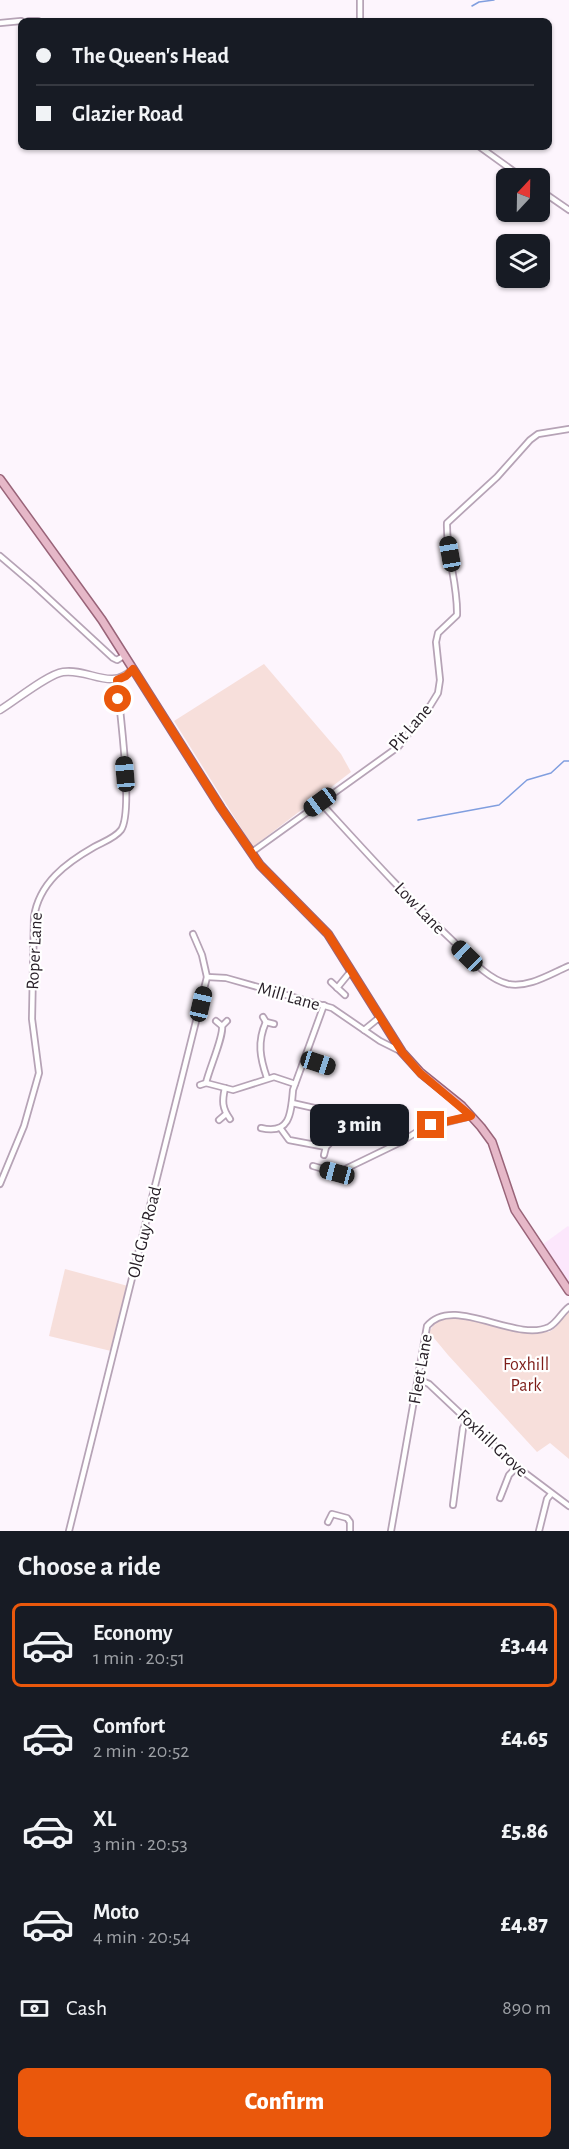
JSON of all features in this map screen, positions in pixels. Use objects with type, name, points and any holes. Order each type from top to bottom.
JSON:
[{"type":"main road","points":[[0,479],[102,620],[261,867],[328,934],[402,1052],[420,1073],[471,1116],[492,1142],[516,1210],[569,1291]]},
{"type":"street","points":[[360,0],[360,18]]},
{"type":"street","points":[[0,23],[18,21]]},
{"type":"street","points":[[484,150],[510,168]]},
{"type":"street","points":[[550,197],[569,210]]},
{"type":"street","name":"Pit Lane","points":[[252,852],[398,747],[430,706],[438,693],[440,680],[436,642],[438,633],[456,615],[456,592],[447,523],[497,477],[530,440],[538,434],[569,429]]},
{"type":"street","points":[[0,556],[113,658],[117,660],[125,655]]},
{"type":"street","points":[[0,710],[61,672],[117,680],[126,676],[133,669]]},
{"type":"street","name":"Roper Lane","points":[[0,1184],[24,1126],[39,1073],[32,1019],[34,917],[38,901],[43,890],[57,873],[79,856],[116,835],[122,829],[125,818],[126,785],[117,680]]},
{"type":"street","name":"Low Lane","points":[[320,802],[437,927],[489,975],[506,983],[518,985],[535,981],[569,966]]},
{"type":"street","points":[[365,863],[372,858]]},
{"type":"street","name":"Old Guy Road","points":[[69,1531],[207,977],[202,955],[193,934]]},
{"type":"street","points":[[337,988],[351,971]]},
{"type":"street","name":"Mill Lane","points":[[207,977],[226,978],[332,1008],[385,1044],[402,1052]]},
{"type":"street","points":[[331,982],[345,995]]},
{"type":"street","points":[[268,1123],[264,1129],[273,1131],[281,1129],[288,1119],[295,1084],[324,1005]]},
{"type":"street","points":[[364,1030],[381,1017]]},
{"type":"street","points":[[267,1078],[259,1044],[265,1020],[274,1024]]},
{"type":"street","points":[[206,1083],[223,1032],[222,1026],[216,1021]]},
{"type":"street","points":[[222,1026],[227,1021]]},
{"type":"street","points":[[306,1058],[332,1067]]},
{"type":"street","points":[[200,1085],[206,1083],[239,1089],[274,1077],[295,1084]]},
{"type":"street","points":[[225,1088],[222,1100],[230,1119]]},
{"type":"street","points":[[292,1103],[332,1112],[357,1131]]},
{"type":"street","points":[[219,1120],[226,1114]]},
{"type":"street","points":[[312,1166],[337,1173],[401,1142],[423,1128],[471,1116]]},
{"type":"street","points":[[281,1129],[289,1140],[328,1146],[324,1155]]},
{"type":"street","name":"Fleet Lane","points":[[391,1531],[427,1326],[439,1316],[453,1313],[503,1325],[542,1329],[554,1323],[569,1307]]},
{"type":"street","name":"Foxhill Grove","points":[[418,1379],[429,1384],[517,1467],[569,1506]]},
{"type":"street","points":[[453,1505],[463,1428],[467,1420]]},
{"type":"street","points":[[500,1498],[509,1474],[517,1467]]},
{"type":"street","points":[[539,1531],[547,1498],[551,1494]]},
{"type":"street","points":[[328,1522],[332,1512],[347,1518],[350,1522],[350,1531]]},
{"type":"shaded area","points":[[569,1227],[569,1284],[542,1245]]},
{"type":"green space","points":[[264,664],[341,754],[351,772],[253,847],[174,721]]},
{"type":"green space","points":[[65,1269],[128,1286],[111,1351],[49,1336]]},
{"type":"green space","name":"Foxhill Park","points":[[569,1311],[569,1459],[550,1443],[537,1452],[429,1332],[441,1319],[454,1317],[511,1329],[549,1332]]},
{"type":"waterway","points":[[472,6],[479,2],[494,0]]},
{"type":"waterway","points":[[418,820],[499,805],[527,780],[551,773],[564,761],[569,761]]},
{"type":"route","points":[[118,699],[117,680],[126,676],[133,669],[260,865],[328,934],[402,1052],[412,1064],[471,1116],[431,1125]]}]
